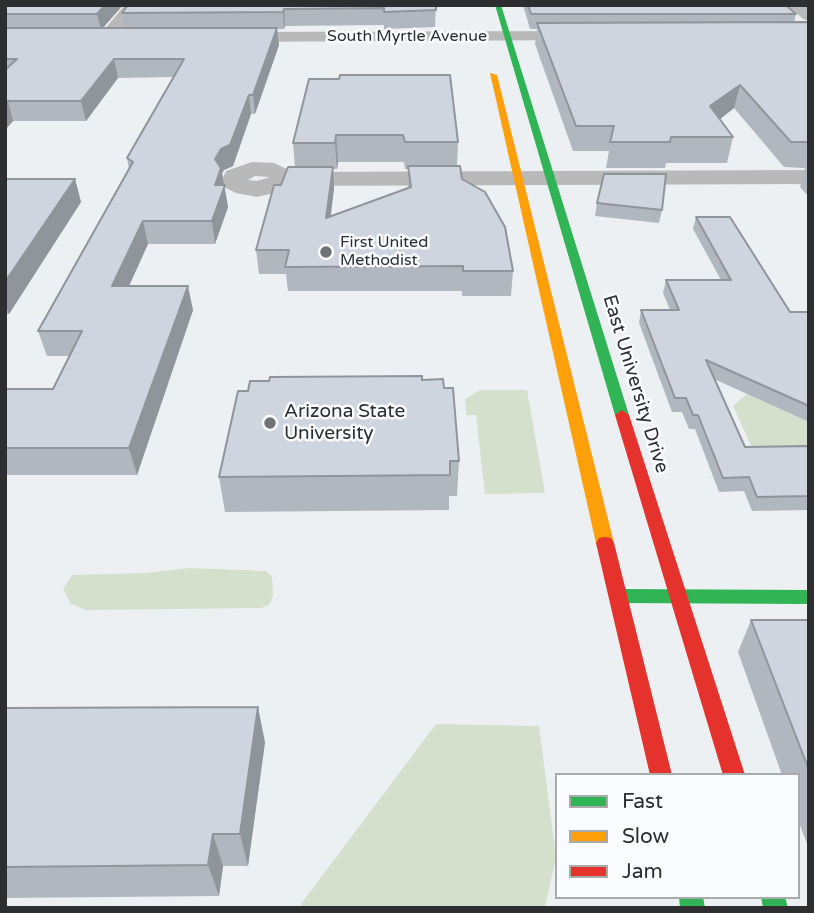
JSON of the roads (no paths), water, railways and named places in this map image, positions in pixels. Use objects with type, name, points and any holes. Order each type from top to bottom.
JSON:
[{"type":"main road","name":"East University Drive","points":[[498,5],[733,773]]},
{"type":"main road","points":[[479,18],[661,773]]},
{"type":"main road","points":[[618,596],[809,597]]},
{"type":"street","points":[[107,37],[134,5]]},
{"type":"street","points":[[796,5],[809,16]]},
{"type":"street","name":"South Myrtle Avenue","points":[[207,37],[605,36]]},
{"type":"street","points":[[83,38],[129,37]]},
{"type":"street","points":[[283,179],[809,177]]},
{"type":"place","name":"First United Methodist","points":[[326,252]]},
{"type":"place","name":"Arizona State University","points":[[270,423]]}]
